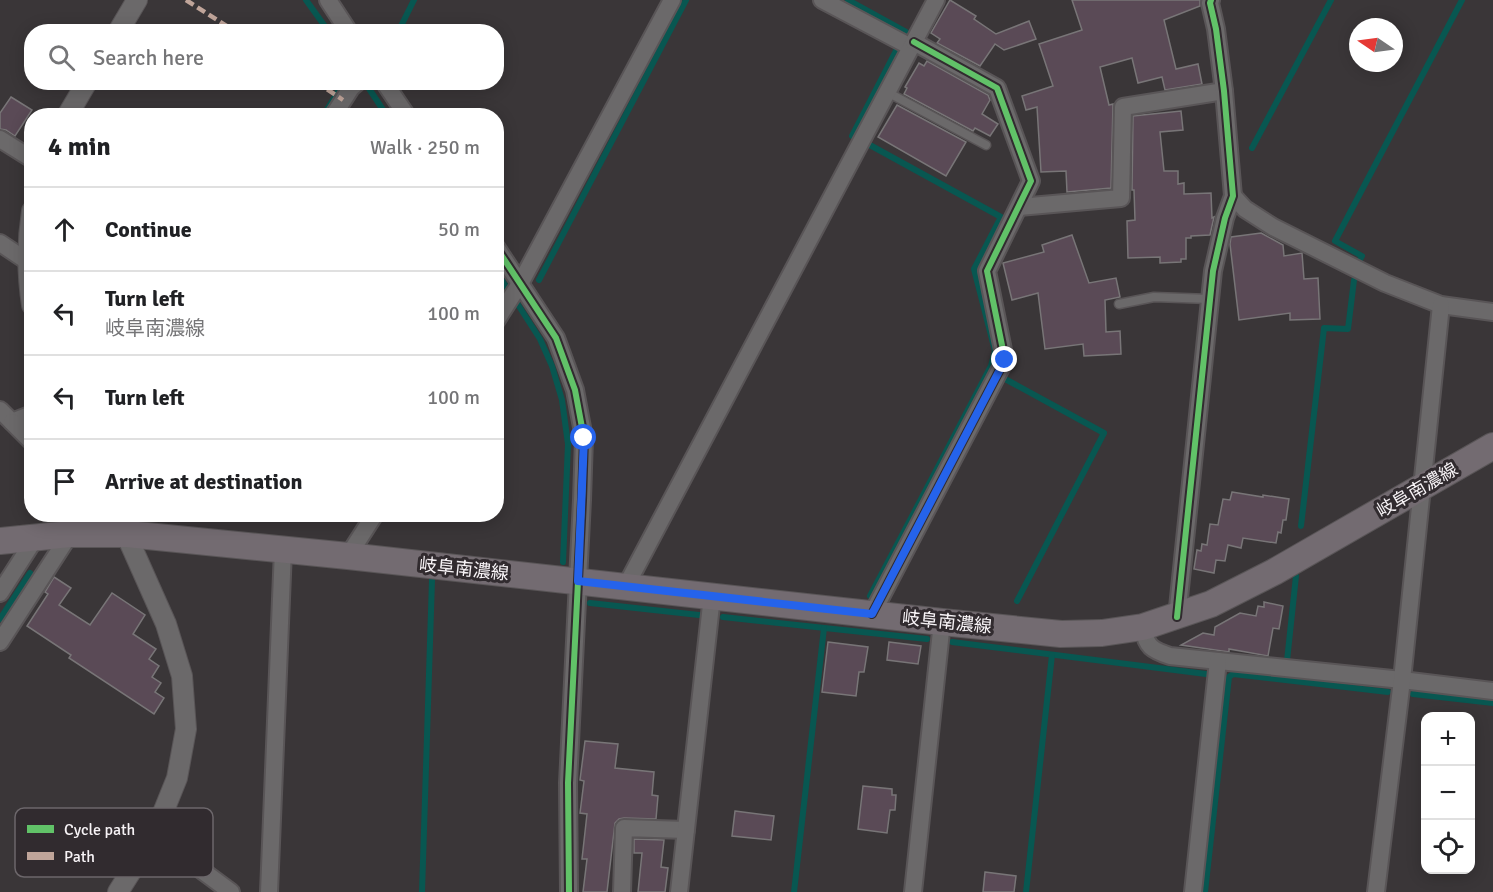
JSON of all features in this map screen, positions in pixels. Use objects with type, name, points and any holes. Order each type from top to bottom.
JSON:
[{"type":"main road","name":"岐阜南濃線","points":[[0,541],[70,534],[122,524],[283,550],[942,622],[1061,634],[1102,633],[1143,627],[1211,604],[1274,572],[1493,446]]},
{"type":"street","points":[[123,24],[137,0]]},
{"type":"street","points":[[328,0],[344,24]]},
{"type":"street","points":[[504,308],[672,0]]},
{"type":"street","points":[[822,0],[997,88],[1031,181],[987,271],[1005,360],[872,614]]},
{"type":"street","points":[[626,586],[936,0]]},
{"type":"street","points":[[1178,617],[1213,271],[1225,218],[1233,196],[1224,91],[1216,29],[1209,1]]},
{"type":"street","points":[[72,108],[82,90]]},
{"type":"street","points":[[338,108],[350,90]]},
{"type":"street","points":[[389,90],[401,108]]},
{"type":"street","points":[[1019,207],[1121,198],[1123,107],[1224,91]]},
{"type":"street","points":[[0,139],[24,154]]},
{"type":"street","points":[[1233,196],[1245,209],[1273,227],[1385,283],[1442,305],[1493,312]]},
{"type":"street","points":[[0,243],[24,259]]},
{"type":"street","points":[[504,259],[556,338],[575,390],[584,438],[568,783],[569,892]]},
{"type":"street","points":[[1376,892],[1402,680],[1442,305]]},
{"type":"street","points":[[0,410],[24,434]]},
{"type":"street","points":[[12,422],[24,417]]},
{"type":"street","points":[[348,556],[370,522]]},
{"type":"street","points":[[122,524],[166,624],[182,676],[186,729],[177,778],[165,808]]},
{"type":"street","points":[[0,642],[70,534]]},
{"type":"street","points":[[0,593],[36,537]]},
{"type":"street","points":[[269,892],[283,550]]},
{"type":"street","points":[[680,892],[712,596]]},
{"type":"street","points":[[913,892],[942,622]]},
{"type":"street","points":[[1143,627],[1145,641],[1155,651],[1170,656],[1493,691]]},
{"type":"street","points":[[1193,892],[1218,661]]},
{"type":"street","points":[[622,892],[624,828],[686,830]]},
{"type":"street","points":[[118,892],[127,877]]},
{"type":"street","points":[[211,877],[231,892]]},
{"type":"lane","points":[[887,92],[986,145]]},
{"type":"lane","points":[[1119,304],[1154,297],[1210,299]]},
{"type":"building","points":[[950,0],[976,16],[974,19],[996,34],[1029,21],[1036,39],[1004,50],[995,44],[980,66],[937,43],[940,39],[931,33]]},
{"type":"building","points":[[1072,0],[1200,0],[1200,6],[1164,20],[1176,69],[1198,64],[1202,84],[1165,90],[1162,77],[1138,83],[1132,58],[1100,67],[1109,105],[1113,104],[1111,188],[1067,192],[1066,171],[1041,172],[1037,107],[1026,110],[1022,96],[1053,86],[1039,44],[1082,30]]},
{"type":"building","points":[[927,61],[988,95],[990,100],[982,114],[998,124],[990,136],[975,128],[973,131],[904,94],[907,88],[905,87],[919,63],[924,66]]},
{"type":"building","points":[[11,97],[29,108],[24,108],[24,122],[15,136],[0,129],[0,113]]},
{"type":"building","points":[[897,105],[966,142],[946,176],[878,137]]},
{"type":"building","points":[[1181,111],[1183,130],[1160,132],[1164,171],[1178,171],[1178,184],[1184,183],[1184,194],[1211,193],[1212,218],[1214,217],[1210,235],[1186,238],[1186,259],[1181,259],[1181,262],[1160,263],[1160,257],[1128,258],[1127,221],[1135,220],[1134,190],[1132,190],[1133,116]]},
{"type":"building","points":[[1261,233],[1283,245],[1284,256],[1302,253],[1304,279],[1318,278],[1320,319],[1290,320],[1290,313],[1239,320],[1231,237]]},
{"type":"building","points":[[1072,235],[1089,283],[1116,278],[1120,297],[1105,300],[1106,332],[1120,331],[1121,354],[1084,356],[1083,344],[1045,349],[1038,293],[1012,300],[1003,263],[1044,252],[1042,245]]},
{"type":"building","points":[[1232,492],[1289,499],[1286,520],[1283,520],[1281,533],[1278,532],[1276,543],[1243,538],[1241,548],[1228,545],[1225,561],[1216,560],[1214,573],[1194,569],[1197,550],[1201,551],[1202,544],[1207,545],[1210,524],[1218,525],[1223,499],[1230,500]]},
{"type":"building","points":[[54,577],[71,588],[59,605],[90,625],[112,593],[145,615],[133,634],[156,649],[149,659],[159,666],[152,677],[161,683],[155,692],[164,698],[154,714],[69,658],[71,655],[27,626],[48,594],[45,592]]},
{"type":"building","points":[[1264,602],[1283,606],[1279,629],[1273,628],[1268,656],[1229,649],[1229,652],[1181,645],[1203,633],[1214,635],[1215,627],[1240,613],[1256,616],[1258,606],[1264,607]]},
{"type":"building","points":[[828,642],[868,647],[864,672],[859,672],[856,696],[822,692]]},
{"type":"building","points":[[889,642],[921,646],[918,664],[887,660]]},
{"type":"building","points":[[585,741],[618,744],[615,768],[654,772],[652,795],[658,796],[656,819],[624,818],[615,823],[607,892],[583,892],[587,859],[582,859],[587,814],[580,813],[584,781],[580,780]]},
{"type":"building","points":[[863,786],[892,789],[892,795],[896,795],[895,810],[890,810],[887,833],[858,829]]},
{"type":"building","points":[[735,811],[774,816],[771,840],[732,836]]},
{"type":"building","points":[[634,839],[664,840],[661,867],[668,868],[665,892],[638,892],[642,853],[634,853]]},
{"type":"building","points":[[985,872],[1016,876],[1014,892],[983,892]]},
{"type":"waterway","points":[[306,0],[323,24]]},
{"type":"waterway","points":[[402,24],[414,0]]},
{"type":"waterway","points":[[539,280],[686,0]]},
{"type":"waterway","points":[[848,0],[906,32],[905,34]]},
{"type":"waterway","points":[[1252,148],[1331,0]]},
{"type":"waterway","points":[[1359,261],[1362,256],[1335,241],[1462,0]]},
{"type":"waterway","points":[[852,136],[897,49]]},
{"type":"waterway","points":[[328,108],[339,90]]},
{"type":"waterway","points":[[370,90],[382,108]]},
{"type":"waterway","points":[[868,144],[1001,217],[974,269],[995,351],[991,366],[870,596]]},
{"type":"waterway","points":[[1301,526],[1324,328],[1348,329],[1354,280]]},
{"type":"waterway","points":[[504,283],[508,289]]},
{"type":"waterway","points":[[515,300],[540,339],[552,366],[562,400],[568,444],[563,562]]},
{"type":"waterway","points":[[1007,380],[1104,433],[1017,601]]},
{"type":"waterway","points":[[0,619],[30,573]]},
{"type":"waterway","points":[[1287,661],[1296,576]]},
{"type":"waterway","points":[[422,892],[432,580]]},
{"type":"waterway","points":[[590,603],[699,615]]},
{"type":"waterway","points":[[723,617],[927,639]]},
{"type":"waterway","points":[[794,892],[824,628]]},
{"type":"waterway","points":[[952,642],[1206,674]]},
{"type":"waterway","points":[[1026,892],[1052,655]]},
{"type":"waterway","points":[[1205,892],[1229,677],[1233,674],[1388,692]]},
{"type":"waterway","points":[[1413,694],[1493,703]]},
{"type":"marked path","points":[[186,0],[224,24]]},
{"type":"marked path","points":[[328,90],[343,100]]},
{"type":"cycle path","points":[[1177,617],[1213,271],[1225,218],[1233,196],[1224,91],[1211,0]]},
{"type":"cycle path","points":[[872,614],[1005,360],[987,271],[1031,181],[997,88],[914,42]]},
{"type":"cycle path","points":[[504,259],[556,338],[575,390],[584,438],[568,783],[569,892]]},
{"type":"route","points":[[584,438],[578,581],[872,614],[1005,360]]}]
